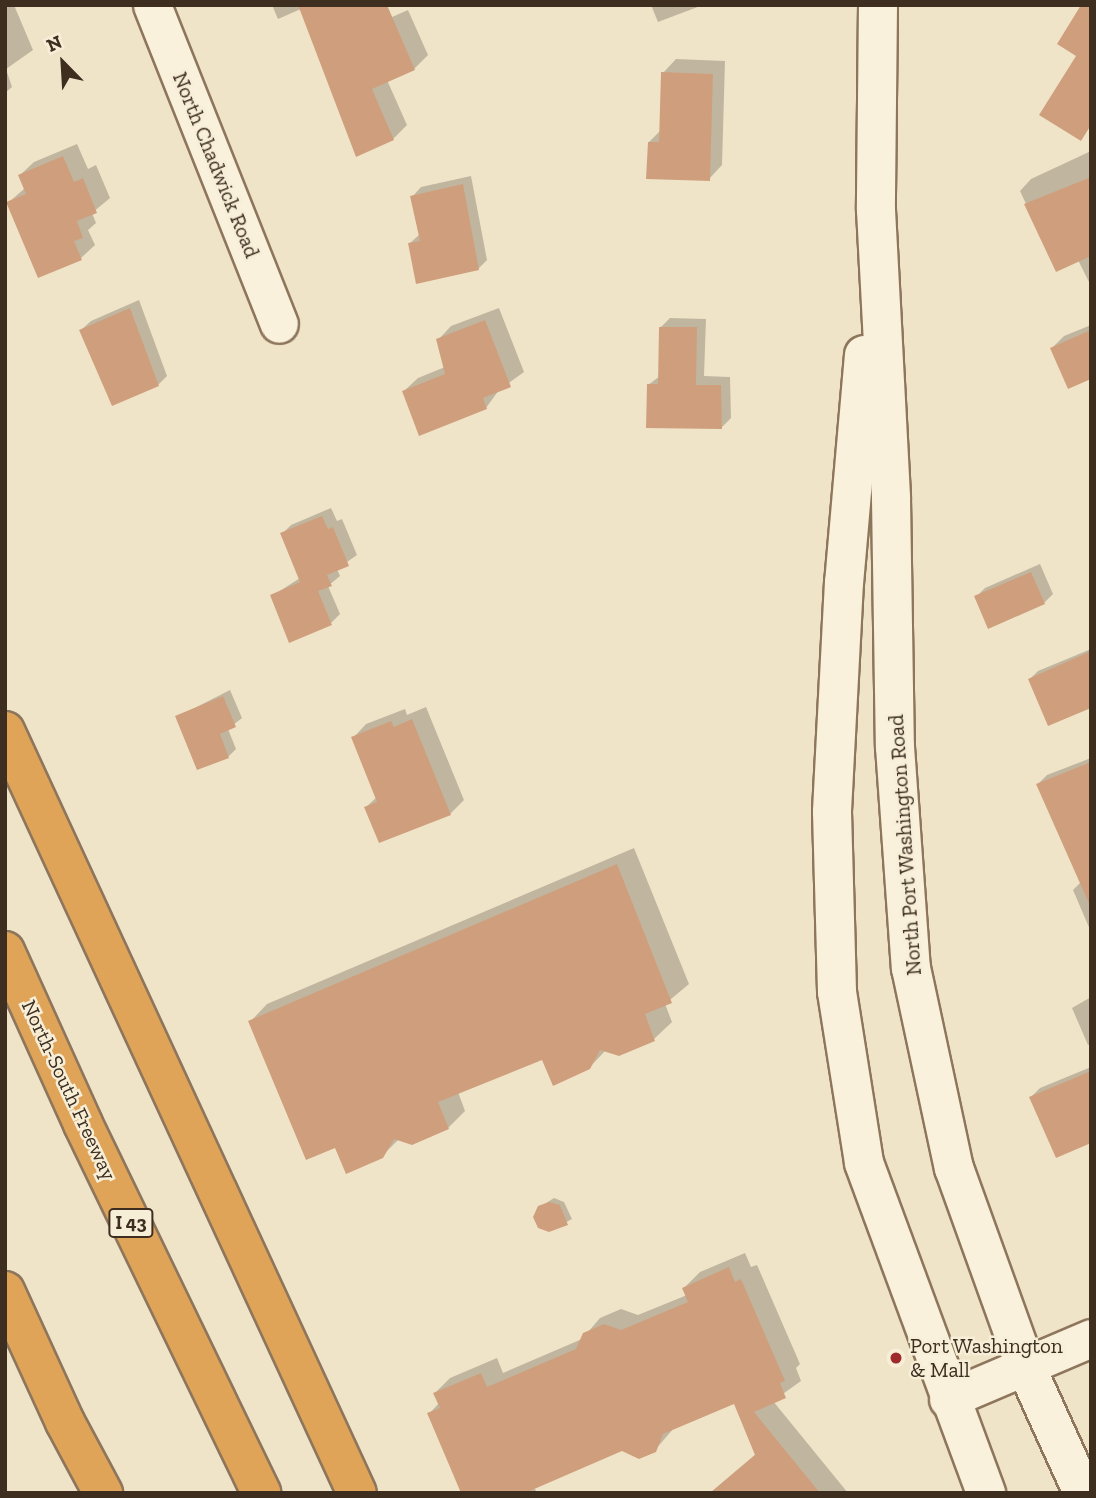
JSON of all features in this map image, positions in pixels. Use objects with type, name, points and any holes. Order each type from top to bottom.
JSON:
[{"type":"highway","points":[[5,731],[357,1493]]},
{"type":"highway","name":"North-South Freeway","points":[[5,951],[83,1124],[261,1493]]},
{"type":"highway","points":[[5,1291],[65,1422],[103,1493]]},
{"type":"main road","name":"North Port Washington Road","points":[[878,5],[876,209],[891,499],[895,747],[911,968],[954,1168],[1025,1366],[1083,1493]]},
{"type":"main road","name":"North Port Washington Road","points":[[876,209],[844,582],[832,812],[837,992],[864,1163],[948,1398],[986,1493]]},
{"type":"street","name":"North Chadwick Road","points":[[152,5],[279,324]]},
{"type":"street","points":[[948,1398],[1091,1338]]},
{"type":"building","points":[[298,5],[387,5],[415,70],[372,89],[394,140],[356,157]]},
{"type":"building","points":[[1081,5],[1091,5],[1091,125],[1081,141],[1039,115],[1076,56],[1057,44]]},
{"type":"building","points":[[661,72],[713,74],[710,181],[646,179],[648,142],[659,142]]},
{"type":"building","points":[[63,156],[74,182],[83,178],[97,213],[77,221],[83,238],[74,241],[82,260],[38,278],[6,202],[26,194],[18,175]]},
{"type":"building","points":[[1091,177],[1091,256],[1056,272],[1024,204]]},
{"type":"building","points":[[463,184],[479,270],[416,284],[408,243],[420,241],[410,196]]},
{"type":"building","points":[[130,308],[159,386],[112,406],[79,330]]},
{"type":"building","points":[[485,320],[511,387],[483,398],[487,409],[419,436],[402,391],[445,374],[436,339]]},
{"type":"building","points":[[659,327],[697,327],[696,385],[721,385],[722,429],[646,428],[647,384],[658,384]]},
{"type":"building","points":[[1091,330],[1091,379],[1068,389],[1050,348]]},
{"type":"building","points":[[322,516],[328,529],[333,527],[349,566],[327,575],[332,586],[318,591],[332,625],[289,643],[270,595],[300,582],[280,533]]},
{"type":"building","points":[[1031,572],[1045,604],[988,629],[974,596]]},
{"type":"building","points":[[1091,651],[1091,708],[1048,726],[1028,679]]},
{"type":"building","points":[[223,696],[236,727],[220,734],[229,758],[197,770],[175,716]]},
{"type":"building","points":[[412,719],[451,815],[379,843],[364,807],[377,802],[351,737],[391,721],[394,727]]},
{"type":"building","points":[[1091,762],[1091,908],[1036,784]]},
{"type":"building","points":[[617,864],[672,1003],[645,1014],[655,1041],[619,1056],[600,1050],[590,1069],[553,1086],[542,1060],[438,1102],[449,1129],[412,1145],[394,1139],[383,1158],[346,1174],[335,1148],[306,1160],[248,1021]]},
{"type":"building","points":[[1091,1071],[1091,1143],[1056,1158],[1029,1097]]},
{"type":"building","points":[[549,1202],[560,1205],[568,1225],[549,1232],[538,1228],[533,1217],[538,1206]]},
{"type":"building","points":[[729,1267],[735,1282],[741,1279],[785,1381],[780,1383],[786,1398],[754,1412],[820,1493],[710,1493],[755,1455],[734,1404],[663,1434],[656,1452],[639,1459],[622,1451],[525,1493],[461,1493],[427,1413],[440,1408],[433,1393],[481,1373],[487,1387],[576,1349],[583,1333],[604,1324],[621,1330],[688,1302],[682,1288]]},
{"type":"place","name":"Port Washington & Mall","points":[[896,1358]]}]
